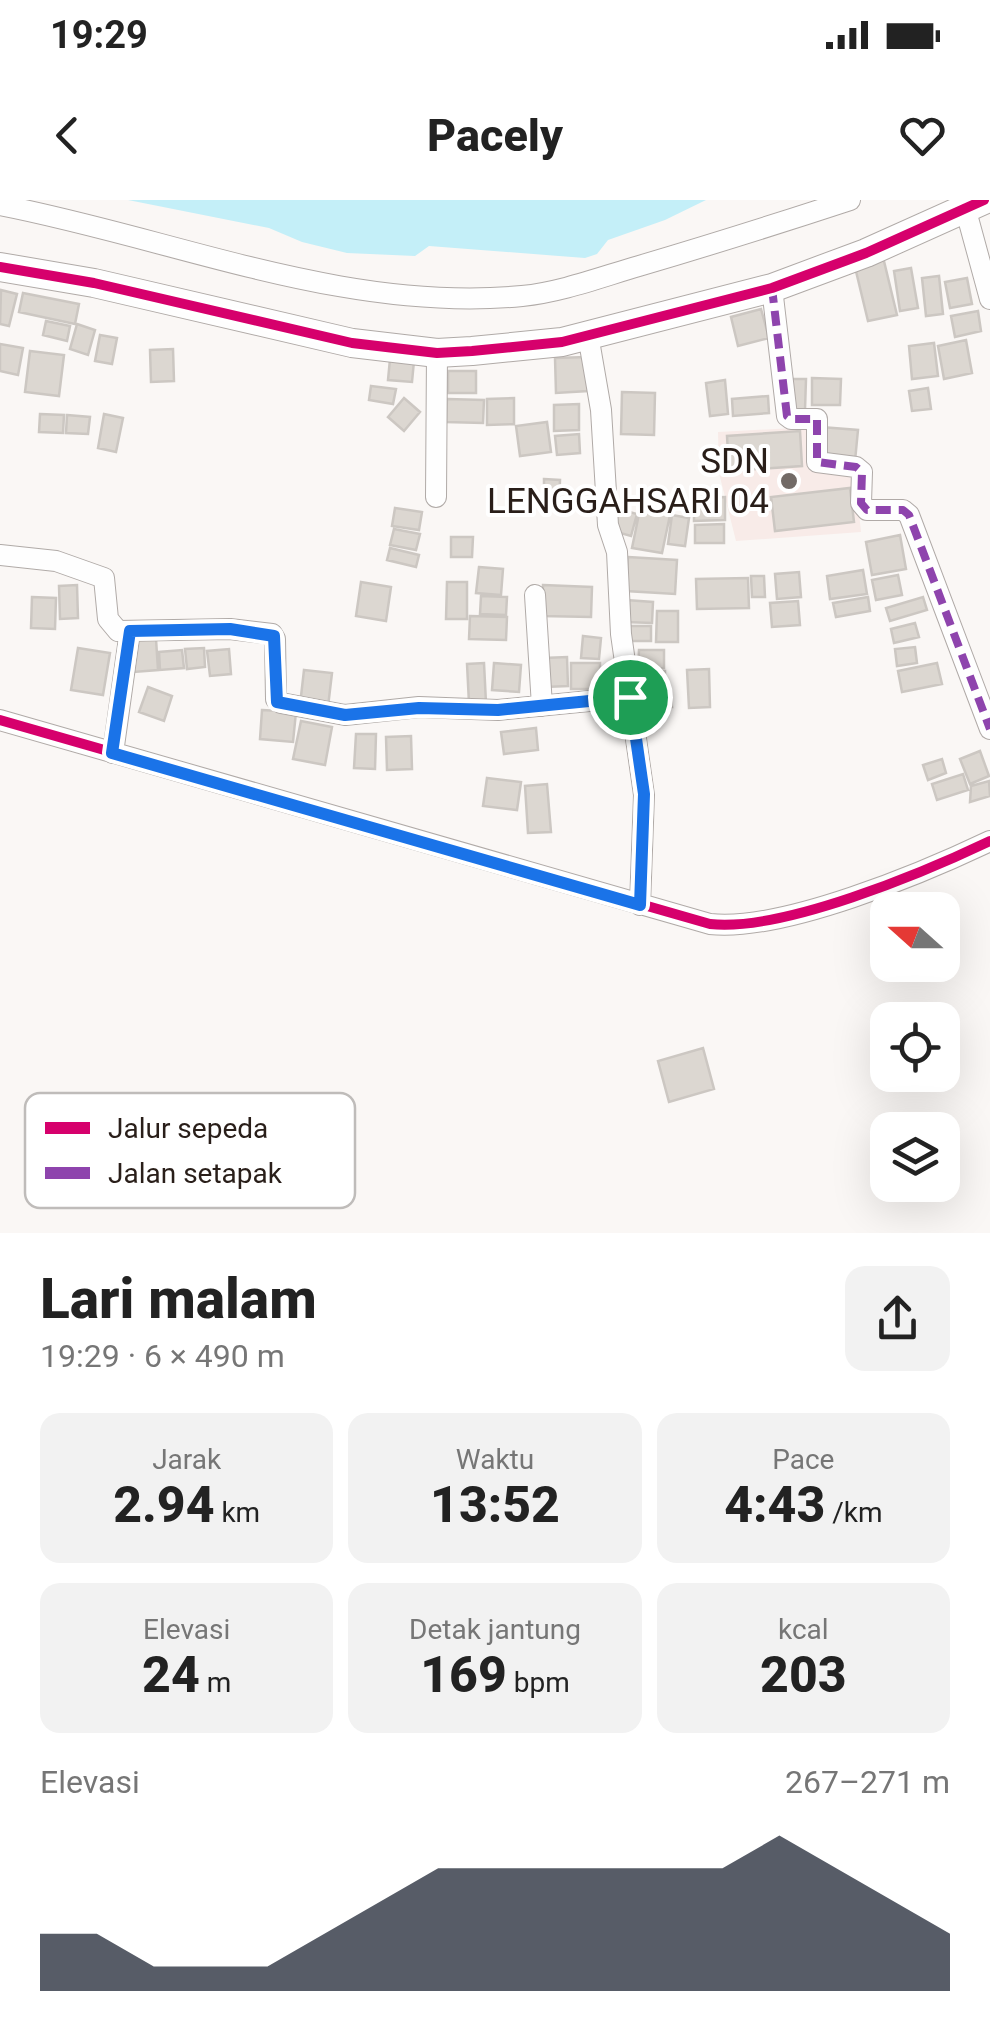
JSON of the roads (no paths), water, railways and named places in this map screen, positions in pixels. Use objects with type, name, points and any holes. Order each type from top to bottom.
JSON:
[{"type":"street","points":[[0,205],[301,279],[430,298],[467,298],[525,296],[584,282],[850,200]]},
{"type":"street","points":[[0,266],[94,283],[294,332],[436,353],[540,346],[772,288],[958,208],[990,299]]},
{"type":"street","points":[[772,288],[788,416],[817,419],[818,462],[856,467],[862,472],[862,503],[867,510],[903,510],[910,515],[990,729]]},
{"type":"street","points":[[588,335],[600,410],[608,525],[616,552],[621,634],[644,794],[640,905]]},
{"type":"street","points":[[436,353],[436,496]]},
{"type":"street","points":[[0,555],[56,561],[104,578],[111,626],[130,631],[230,629],[272,634],[276,639],[277,702],[333,714],[419,708],[498,710],[630,697]]},
{"type":"street","points":[[534,595],[542,706]]},
{"type":"street","points":[[112,753],[130,631]]},
{"type":"street","points":[[0,720],[710,924],[766,923],[938,864],[990,841]]},
{"type":"water","points":[[128,200],[706,200],[665,220],[608,240],[597,254],[585,258],[429,246],[415,256],[347,253],[302,242],[269,228]]},
{"type":"place","name":"SDN LENGGAHSARI 04","points":[[789,481]]}]
